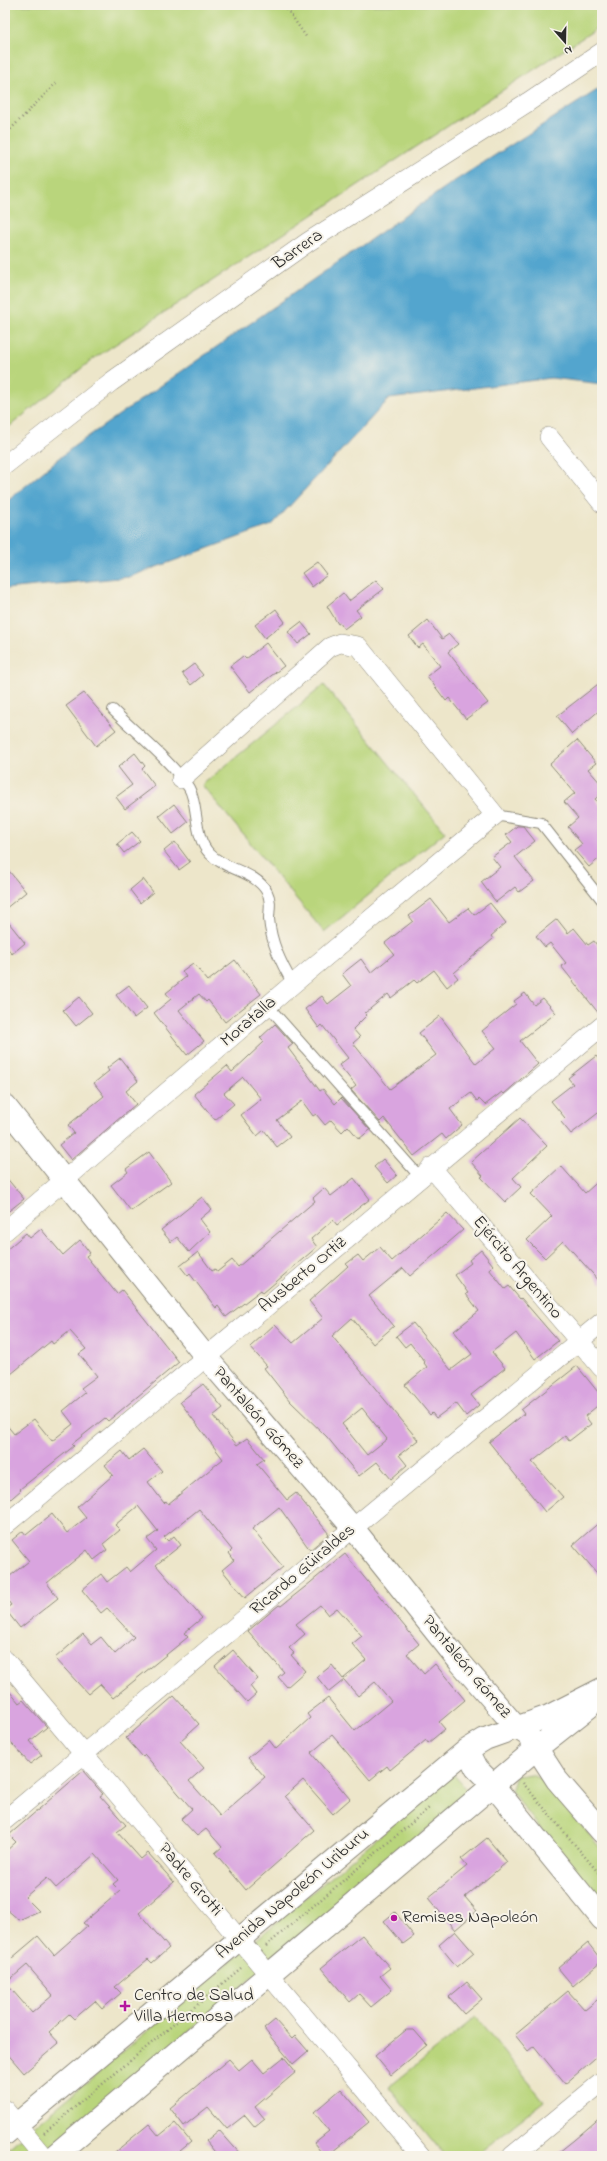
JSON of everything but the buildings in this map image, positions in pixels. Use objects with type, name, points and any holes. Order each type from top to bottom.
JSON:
[{"type":"main road","name":"Pantaleón Gómez","points":[[5,1106],[206,1357],[352,1528],[459,1661],[516,1727],[528,1735],[557,1780],[602,1832]]},
{"type":"main road","name":"Avenida Napoleón Uriburu","points":[[9,2123],[467,1750],[485,1739],[549,1716],[602,1689]]},
{"type":"main road","points":[[54,2156],[537,1748],[602,1696]]},
{"type":"main road","points":[[467,1750],[476,1768],[493,1785],[602,1919]]},
{"type":"street","name":"Barrera","points":[[5,465],[111,382],[308,242],[522,106],[602,52]]},
{"type":"street","points":[[549,437],[602,502]]},
{"type":"street","points":[[181,779],[330,647],[340,643],[358,646],[495,815]]},
{"type":"street","name":"Moratalla","points":[[5,1231],[293,984],[495,815]]},
{"type":"street","name":"Ausberto Ortiz","points":[[5,1525],[602,1026]]},
{"type":"street","name":"Ejército Argentino","points":[[426,1172],[602,1368]]},
{"type":"street","name":"Ricardo Güiraldes","points":[[5,1820],[352,1528],[602,1322]]},
{"type":"street","name":"Padre Grotti","points":[[5,1660],[421,2156]]},
{"type":"street","points":[[512,2156],[602,2082]]},
{"type":"street","points":[[9,2123],[43,2156]]},
{"type":"lane","points":[[113,710],[190,790],[199,835],[209,854],[233,869],[252,877],[267,892],[271,907],[269,918],[277,955],[293,984]]},
{"type":"lane","points":[[495,815],[540,823],[602,900]]},
{"type":"lane","points":[[268,1006],[426,1172]]},
{"type":"path","points":[[280,5],[289,12],[307,38]]},
{"type":"path","points":[[5,135],[58,81]]},
{"type":"path","points":[[512,1770],[602,1877]]},
{"type":"green space","points":[[5,5],[602,5],[602,25],[93,359],[5,430]]},
{"type":"green space","points":[[324,685],[445,832],[324,932],[202,785]]},
{"type":"green space","points":[[453,1774],[470,1793],[41,2156],[5,2156],[5,2151]]},
{"type":"green space","points":[[532,1774],[544,1781],[602,1850],[602,1908],[511,1791],[516,1776]]},
{"type":"green space","points":[[476,2017],[544,2101],[475,2156],[445,2156],[389,2087]]},
{"type":"water","points":[[602,87],[602,384],[551,378],[389,399],[272,525],[129,577],[5,589],[5,503],[73,447],[453,182]]},
{"type":"place","name":"Remises Napoleón","points":[[394,1918]]},
{"type":"place","name":"Centro de Salud Villa Hermosa","points":[[125,2006]]}]
